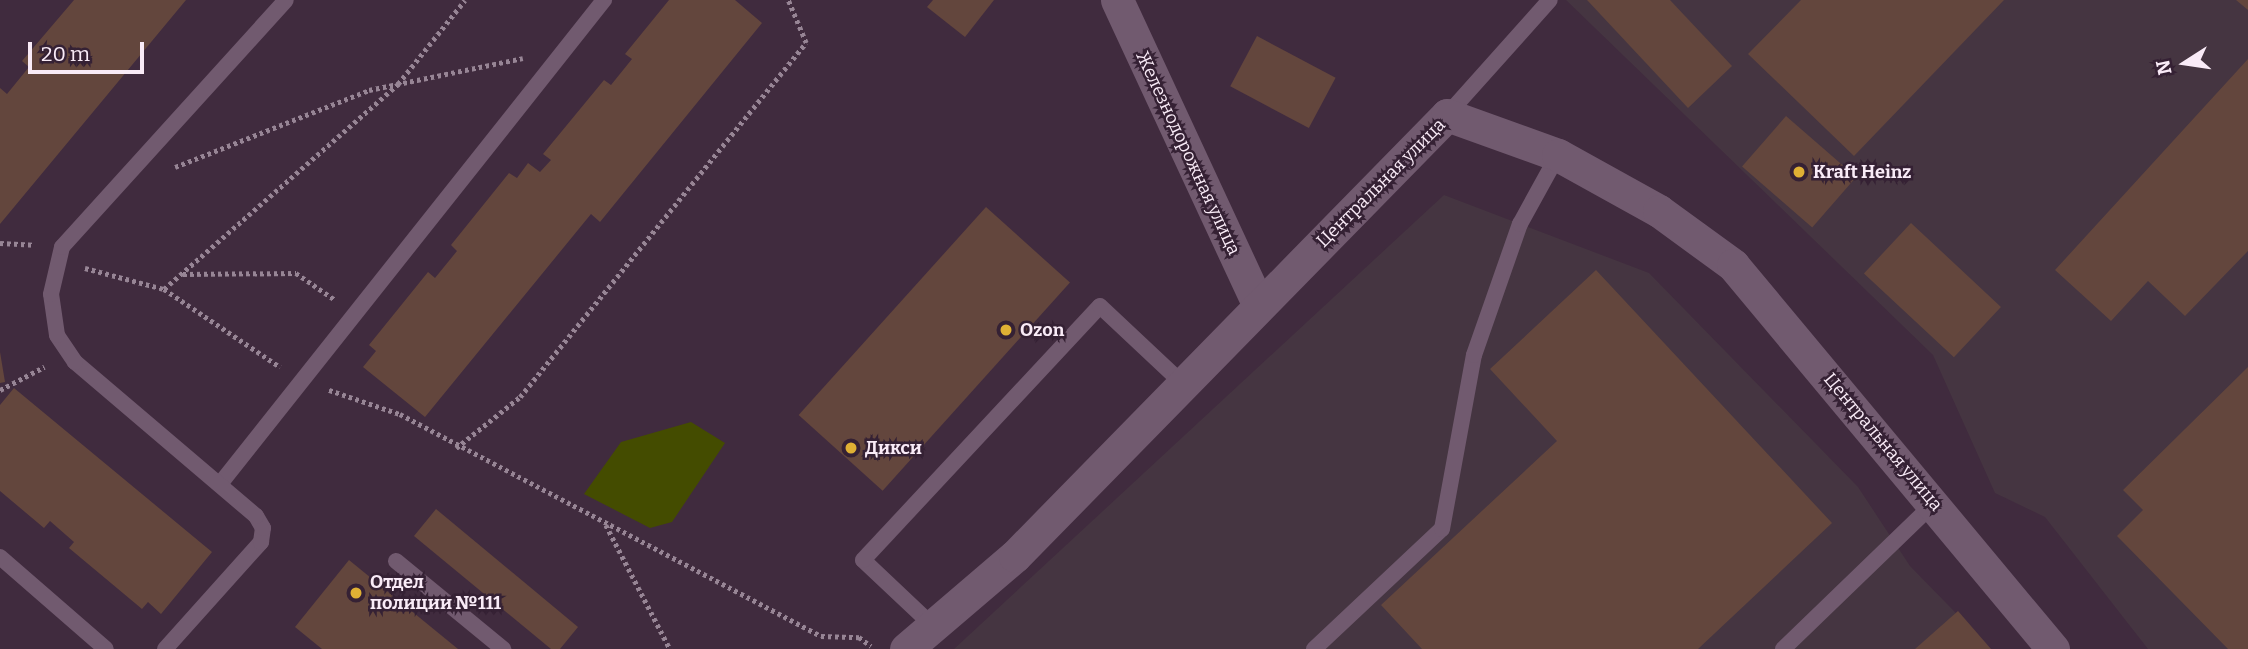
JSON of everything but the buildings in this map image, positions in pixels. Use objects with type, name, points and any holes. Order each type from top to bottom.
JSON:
[{"type":"street","name":"Железнодорожная улица","points":[[1117,0],[1259,306]]},
{"type":"street","name":"Центральная улица","points":[[906,649],[1015,556],[1447,115],[1558,155],[1659,211],[1734,265],[1934,502],[2053,649]]},
{"type":"lane","points":[[165,649],[261,542],[256,516],[70,353],[57,335],[51,294],[61,247],[286,0]]},
{"type":"lane","points":[[220,484],[604,0]]},
{"type":"lane","points":[[1447,115],[1550,0]]},
{"type":"lane","points":[[1314,649],[1442,528],[1474,355],[1520,224],[1558,155]]},
{"type":"lane","points":[[933,626],[863,560],[1100,306],[1183,384]]},
{"type":"lane","points":[[1783,649],[1934,502]]},
{"type":"lane","points":[[0,557],[106,649]]},
{"type":"lane","points":[[396,561],[503,649]]},
{"type":"path","points":[[163,289],[398,84],[465,0]]},
{"type":"path","points":[[456,448],[520,397],[806,43],[788,0]]},
{"type":"path","points":[[113,191],[398,84],[565,50]]},
{"type":"path","points":[[0,243],[61,247]]},
{"type":"path","points":[[57,266],[111,270],[163,289],[302,381],[400,414],[456,448],[821,636],[859,637],[874,649]]},
{"type":"path","points":[[181,274],[296,274],[355,313]]},
{"type":"path","points":[[0,390],[70,353]]},
{"type":"path","points":[[605,524],[670,649]]},
{"type":"shaded area","points":[[1566,0],[2248,0],[2248,649],[2148,649],[2045,517],[1995,493],[1933,355]]},
{"type":"shaded area","points":[[1444,195],[1649,273],[1858,487],[1910,566],[1991,649],[954,649]]},
{"type":"green space","points":[[691,422],[725,443],[672,522],[650,528],[584,494],[621,442]]},
{"type":"place","name":"Kraft Heinz","points":[[1799,172]]},
{"type":"place","name":"Ozon","points":[[1006,330]]},
{"type":"place","name":"Дикси","points":[[851,448]]},
{"type":"place","name":"Отдел полиции №111","points":[[356,593]]}]
